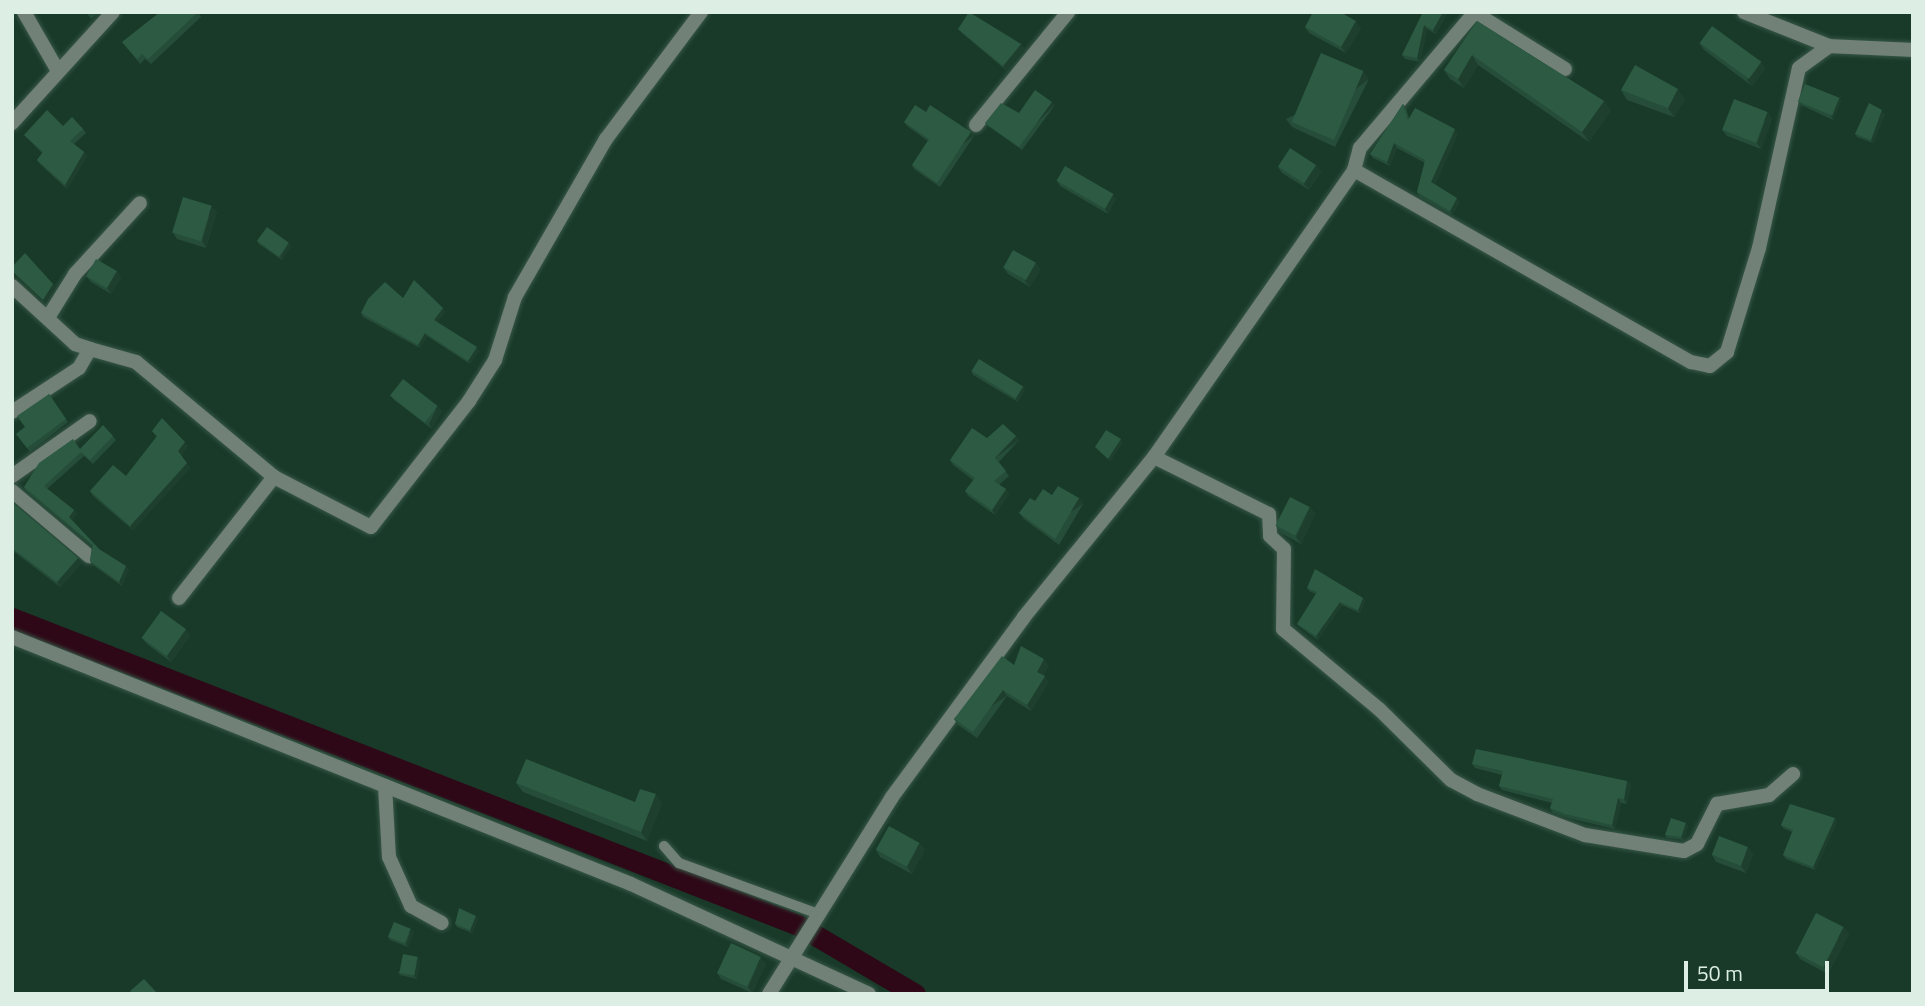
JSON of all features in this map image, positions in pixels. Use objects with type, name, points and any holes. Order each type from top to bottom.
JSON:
[{"type":"street","points":[[24,12],[58,71]]},
{"type":"street","points":[[12,123],[113,12]]},
{"type":"street","points":[[12,286],[49,316],[75,344],[116,352],[153,374],[274,477],[359,526],[378,523],[495,360],[515,297],[606,139],[701,12]]},
{"type":"street","points":[[976,125],[1068,12]]},
{"type":"street","points":[[1744,12],[1829,46],[1913,49]]},
{"type":"street","points":[[769,994],[814,915],[1024,617],[1154,457],[1354,170],[1372,132],[1475,13],[1565,69]]},
{"type":"street","points":[[1354,170],[1691,362],[1710,366],[1727,352],[1759,247],[1799,68],[1829,46]]},
{"type":"street","points":[[49,316],[75,274],[140,203]]},
{"type":"street","points":[[12,412],[79,368],[90,349]]},
{"type":"street","points":[[12,476],[90,421]]},
{"type":"street","points":[[1154,457],[1269,514],[1269,536],[1284,550],[1283,629],[1379,709],[1451,780],[1477,794],[1585,835],[1612,834],[1684,851],[1697,844],[1717,804],[1769,795],[1793,774]]},
{"type":"street","points":[[179,598],[274,477]]},
{"type":"street","points":[[12,491],[89,556]]},
{"type":"street","points":[[12,637],[692,910],[788,959],[869,994]]},
{"type":"street","points":[[385,786],[389,858],[411,905],[442,923]]},
{"type":"lane","points":[[664,846],[679,863],[814,915]]},
{"type":"building","points":[[160,12],[198,12],[148,59],[142,54],[137,59],[122,42]]},
{"type":"building","points":[[969,12],[1021,44],[1003,66],[958,29]]},
{"type":"building","points":[[1313,12],[1340,12],[1356,21],[1341,47],[1305,27]]},
{"type":"building","points":[[1423,12],[1443,12],[1433,30],[1424,25],[1417,58],[1402,55]]},
{"type":"building","points":[[1477,21],[1604,101],[1582,132],[1472,55],[1458,79],[1444,70]]},
{"type":"building","points":[[1712,26],[1761,62],[1749,79],[1700,43]]},
{"type":"building","points":[[1321,53],[1363,71],[1334,140],[1292,122]]},
{"type":"building","points":[[1635,65],[1678,89],[1668,108],[1621,90]]},
{"type":"building","points":[[1805,84],[1839,98],[1832,115],[1798,102]]},
{"type":"building","points":[[1035,90],[1052,102],[1019,147],[985,123],[1001,103],[1019,113]]},
{"type":"building","points":[[1734,99],[1768,112],[1756,143],[1722,130]]},
{"type":"building","points":[[1869,103],[1882,110],[1871,140],[1855,134]]},
{"type":"building","points":[[1403,104],[1408,120],[1415,108],[1455,129],[1431,182],[1457,198],[1450,211],[1417,192],[1425,160],[1394,143],[1387,162],[1370,154]]},
{"type":"building","points":[[915,105],[926,112],[930,105],[971,132],[937,183],[912,165],[929,139],[904,122]]},
{"type":"building","points":[[47,110],[63,126],[72,117],[83,129],[70,141],[84,152],[65,185],[37,160],[43,152],[24,135]]},
{"type":"building","points":[[1290,148],[1316,165],[1304,183],[1278,166]]},
{"type":"building","points":[[1065,166],[1113,194],[1105,209],[1056,181]]},
{"type":"building","points":[[183,197],[212,206],[201,241],[172,232]]},
{"type":"building","points":[[267,227],[289,243],[279,257],[257,241]]},
{"type":"building","points":[[1013,250],[1036,263],[1026,280],[1003,267]]},
{"type":"building","points":[[25,253],[53,284],[43,300],[12,271],[12,267]]},
{"type":"building","points":[[96,259],[117,271],[107,288],[86,276]]},
{"type":"building","points":[[414,280],[443,308],[434,320],[477,347],[468,361],[425,333],[418,345],[361,313],[368,299],[385,282],[403,298]]},
{"type":"building","points":[[979,359],[1023,387],[1016,398],[972,371]]},
{"type":"building","points":[[403,379],[438,406],[425,423],[390,396]]},
{"type":"building","points":[[49,394],[66,419],[27,448],[16,434],[25,427],[17,416]]},
{"type":"building","points":[[162,418],[185,442],[178,451],[187,463],[130,526],[90,491],[113,465],[126,476],[157,436],[152,431]]},
{"type":"building","points":[[1003,424],[1016,436],[995,458],[1006,471],[994,481],[1006,489],[992,510],[965,491],[975,478],[950,460],[972,428],[987,438]]},
{"type":"building","points":[[103,425],[113,436],[90,460],[81,452],[44,486],[74,510],[69,517],[99,549],[126,566],[119,582],[90,561],[93,545],[24,487],[39,463],[73,439],[80,449]]},
{"type":"building","points":[[1106,430],[1121,439],[1108,459],[1095,447]]},
{"type":"building","points":[[1058,486],[1079,498],[1055,539],[1019,513],[1030,498],[1035,501],[1043,489],[1052,495]]},
{"type":"building","points":[[1290,497],[1310,507],[1295,535],[1275,526]]},
{"type":"building","points":[[12,502],[78,558],[57,582],[12,548]]},
{"type":"building","points":[[1315,569],[1363,598],[1358,610],[1340,602],[1316,636],[1297,624],[1317,592],[1307,588]]},
{"type":"building","points":[[161,611],[186,629],[167,656],[142,638]]},
{"type":"building","points":[[1021,646],[1044,659],[1037,672],[1045,676],[1027,705],[1003,690],[973,732],[954,719],[1002,656],[1014,665]]},
{"type":"building","points":[[1476,749],[1627,781],[1624,799],[1618,798],[1612,825],[1565,814],[1550,808],[1553,799],[1499,786],[1503,771],[1472,764]]},
{"type":"building","points":[[526,759],[635,802],[640,789],[656,794],[641,832],[516,783]]},
{"type":"building","points":[[1790,804],[1835,818],[1813,867],[1783,855],[1793,830],[1781,825]]},
{"type":"building","points":[[1671,818],[1686,823],[1681,837],[1665,835]]},
{"type":"building","points":[[889,826],[920,843],[907,867],[876,850]]},
{"type":"building","points":[[1719,836],[1748,847],[1741,866],[1712,855]]},
{"type":"building","points":[[459,908],[476,916],[470,930],[455,924]]},
{"type":"building","points":[[1816,913],[1844,927],[1823,967],[1796,953]]},
{"type":"building","points":[[394,922],[411,929],[405,944],[388,937]]},
{"type":"building","points":[[731,943],[761,957],[747,987],[717,973]]},
{"type":"building","points":[[403,954],[418,957],[414,976],[399,973]]},
{"type":"building","points":[[144,979],[158,994],[132,994],[130,991]]},
{"type":"waterway","points":[[12,618],[798,925],[915,994]]}]
